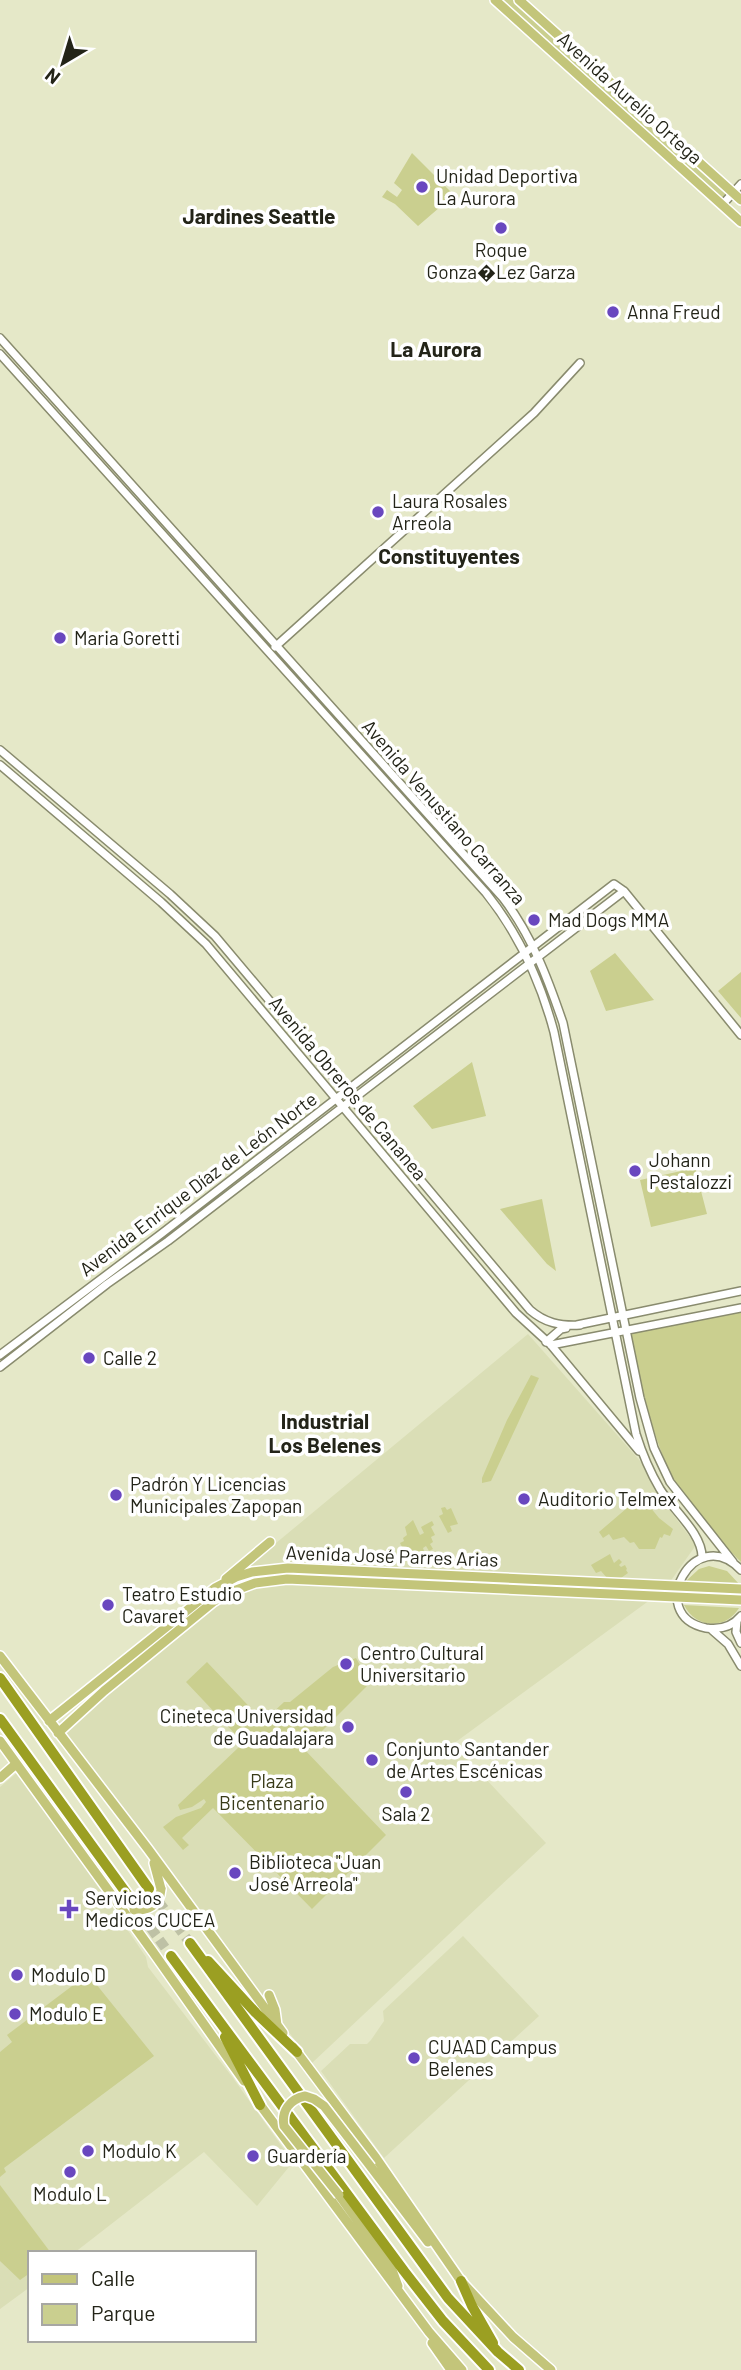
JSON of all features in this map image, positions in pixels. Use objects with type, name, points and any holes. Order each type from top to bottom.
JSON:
[{"type":"highway","points":[[0,1678],[155,1889]]},
{"type":"highway","points":[[0,1719],[133,1905]]},
{"type":"highway","points":[[0,1729],[50,1796],[85,1836]]},
{"type":"highway","points":[[297,2052],[256,2014],[223,1975],[190,1943],[429,2274],[471,2325],[519,2370]]},
{"type":"highway","points":[[260,2105],[226,2039],[182,1977],[171,1956],[443,2321],[476,2370]]},
{"type":"highway","points":[[461,2281],[498,2352]]},
{"type":"highway","points":[[443,2321],[489,2370]]},
{"type":"main road","name":"Avenida Aurelio Ortega","points":[[495,0],[741,222]]},
{"type":"main road","name":"Avenida Aurelio Ortega","points":[[519,0],[741,200]]},
{"type":"main road","points":[[222,1583],[270,1542]]},
{"type":"main road","name":"Avenida José Parres Arias","points":[[49,1721],[222,1583],[252,1572],[275,1568],[374,1571],[741,1589]]},
{"type":"main road","points":[[373,1583],[380,1577],[374,1571]]},
{"type":"main road","points":[[394,1572],[388,1577],[394,1584]]},
{"type":"main road","name":"Avenida José Parres Arias","points":[[58,1732],[206,1607],[228,1592],[274,1579],[741,1600]]},
{"type":"main road","points":[[576,1592],[577,1582]]},
{"type":"main road","points":[[0,1656],[148,1849],[376,2158],[461,2281],[513,2337],[551,2370]]},
{"type":"main road","points":[[0,1741],[260,2105],[429,2332],[462,2370]]},
{"type":"main road","points":[[0,1777],[16,1764]]},
{"type":"main road","points":[[115,1899],[125,1907],[133,1905],[147,1909],[155,1905],[160,1896],[155,1889],[159,1876],[148,1849]]},
{"type":"main road","points":[[269,1995],[275,2010],[277,2027]]},
{"type":"main road","points":[[400,2293],[394,2272],[339,2194],[284,2126],[284,2115],[290,2104],[305,2096],[321,2103],[427,2241],[444,2257]]},
{"type":"main road","points":[[429,2332],[430,2340],[451,2370]]},
{"type":"street","points":[[722,205],[741,184]]},
{"type":"street","name":"Avenida Venustiano Carranza","points":[[0,338],[503,898],[533,946],[563,1023],[645,1416],[662,1466],[680,1498],[741,1570]]},
{"type":"street","name":"Avenida Venustiano Carranza","points":[[0,354],[486,893],[506,919],[543,997],[554,1032],[636,1434],[667,1500],[698,1538],[702,1558]]},
{"type":"street","points":[[269,652],[543,405],[580,363]]},
{"type":"street","name":"Avenida Obreros de Cananea","points":[[0,750],[170,894],[215,936],[530,1310],[548,1322],[580,1325]]},
{"type":"street","name":"Avenida Obreros de Cananea","points":[[0,765],[188,925],[206,944],[516,1313],[548,1343],[645,1458]]},
{"type":"street","name":"Avenida Enrique Díaz de León Norte","points":[[0,1355],[614,884],[624,891]]},
{"type":"street","points":[[351,1099],[624,891],[741,1035]]},
{"type":"street","name":"Avenida Enrique Díaz de León Norte","points":[[0,1367],[351,1099]]},
{"type":"street","points":[[548,1343],[561,1329],[741,1291]]},
{"type":"street","points":[[548,1343],[626,1331],[741,1308]]},
{"type":"street","points":[[733,1562],[717,1557],[702,1558],[691,1564],[684,1571],[677,1597],[684,1614],[698,1626],[725,1628],[739,1618]]},
{"type":"street","points":[[739,1618],[736,1632],[741,1643]]},
{"type":"street","points":[[708,1628],[728,1644],[741,1666]]},
{"type":"shaded area","name":"Centro Cultural Universitario","points":[[528,1334],[641,1462],[656,1492],[696,1545],[665,1589],[453,1744],[546,1843],[312,2063],[58,1724]]},
{"type":"shaded area","points":[[19,1771],[28,1790],[71,1847],[146,1957],[148,1967],[293,2162],[257,2206],[204,2152],[77,2251],[28,2251],[28,2288],[0,2309],[0,1787]]},
{"type":"shaded area","name":"CUAAD Campus Belenes","points":[[463,1936],[539,2016],[384,2158],[321,2071],[350,2044],[367,2044],[384,2021],[383,2011]]},
{"type":"green space","points":[[497,0],[519,0],[732,193],[729,199],[720,200]]},
{"type":"green space","name":"Unidad Deportiva La Aurora","points":[[412,153],[454,195],[418,226],[395,204],[382,197],[387,190],[397,197],[402,190],[394,183]]},
{"type":"green space","points":[[615,953],[654,1000],[606,1011],[590,971]]},
{"type":"green space","points":[[741,972],[741,1018],[718,991]]},
{"type":"green space","points":[[472,1062],[486,1116],[432,1129],[413,1106]]},
{"type":"green space","points":[[695,1168],[707,1214],[651,1227],[640,1180]]},
{"type":"green space","points":[[542,1199],[556,1271],[500,1209]]},
{"type":"green space","points":[[741,1310],[741,1562],[690,1503],[668,1467],[648,1410],[629,1333]]},
{"type":"green space","points":[[531,1375],[539,1378],[491,1481],[482,1483],[507,1420]]},
{"type":"green space","points":[[641,1496],[659,1518],[673,1529],[670,1536],[664,1534],[660,1537],[655,1549],[639,1549],[634,1542],[630,1543],[624,1537],[613,1540],[609,1534],[603,1538],[599,1532]]},
{"type":"green space","points":[[445,1507],[447,1510],[451,1508],[458,1524],[450,1526],[452,1531],[448,1533],[439,1516],[443,1514],[441,1508]]},
{"type":"green space","points":[[413,1520],[420,1535],[424,1533],[421,1527],[432,1521],[434,1525],[431,1527],[435,1535],[431,1537],[433,1542],[430,1544],[433,1549],[429,1551],[426,1546],[423,1548],[422,1557],[414,1561],[412,1557],[403,1557],[398,1549],[402,1547],[400,1543],[407,1535],[405,1527]]},
{"type":"green space","points":[[610,1554],[614,1563],[619,1559],[622,1562],[619,1565],[625,1565],[627,1569],[628,1573],[621,1578],[607,1578],[601,1571],[596,1573],[591,1565]]},
{"type":"green space","points":[[709,1566],[727,1571],[740,1585],[685,1582],[699,1569]]},
{"type":"green space","points":[[684,1605],[739,1608],[726,1620],[710,1624],[695,1618]]},
{"type":"green space","name":"Plaza Bicentenario","points":[[356,1658],[370,1683],[304,1749],[386,1835],[312,1909],[213,1808],[182,1838],[189,1845],[183,1850],[163,1827],[176,1817],[201,1808],[206,1802],[204,1799],[192,1807],[180,1810],[178,1805],[239,1747],[237,1736],[186,1682],[207,1662],[261,1719],[266,1719],[284,1702],[290,1702],[333,1667]]},
{"type":"green space","points":[[88,1974],[154,2056],[4,2168],[6,2172],[0,2177],[0,2052],[12,2042],[7,2035]]},
{"type":"green space","points":[[0,2185],[50,2251],[28,2251],[28,2274],[20,2280],[0,2261]]},
{"type":"tunnel","points":[[149,1889],[190,1943]]},
{"type":"tunnel","points":[[133,1903],[171,1956]]},
{"type":"place","name":"Unidad Deportiva La Aurora","points":[[422,187]]},
{"type":"place","name":"Roque Gonza�Lez Garza","points":[[501,228]]},
{"type":"place","name":"Anna Freud","points":[[613,312]]},
{"type":"place","name":"Laura Rosales Arreola","points":[[378,512]]},
{"type":"place","name":"Maria Goretti","points":[[60,638]]},
{"type":"place","name":"Mad Dogs MMA","points":[[534,920]]},
{"type":"place","name":"Johann Pestalozzi","points":[[635,1171]]},
{"type":"place","name":"Calle 2","points":[[89,1358]]},
{"type":"place","name":"Padrón Y Licencias Municipales Zapopan","points":[[116,1495]]},
{"type":"place","name":"Auditorio Telmex","points":[[524,1499]]},
{"type":"place","name":"Teatro Estudio Cavaret","points":[[108,1605]]},
{"type":"place","name":"Centro Cultural Universitario","points":[[346,1664]]},
{"type":"place","name":"Cineteca Universidad de Guadalajara","points":[[348,1727]]},
{"type":"place","name":"Conjunto Santander de Artes Escénicas","points":[[372,1760]]},
{"type":"place","name":"Sala 2","points":[[406,1792]]},
{"type":"place","name":"Biblioteca \"Juan José Arreola\"","points":[[235,1873]]},
{"type":"place","name":"Servicios Medicos CUCEA","points":[[69,1909]]},
{"type":"place","name":"Modulo D","points":[[17,1975]]},
{"type":"place","name":"Modulo E","points":[[15,2014]]},
{"type":"place","name":"CUAAD Campus Belenes","points":[[414,2058]]},
{"type":"place","name":"Modulo K","points":[[88,2151]]},
{"type":"place","name":"Guardería","points":[[253,2156]]},
{"type":"place","name":"Modulo L","points":[[70,2172]]},
{"type":"district","name":"Jardines Seattle","points":[[259,217]]},
{"type":"district","name":"La Aurora","points":[[436,350]]},
{"type":"district","name":"Constituyentes","points":[[449,557]]},
{"type":"district","name":"Industrial Los Belenes","points":[[325,1434]]}]
